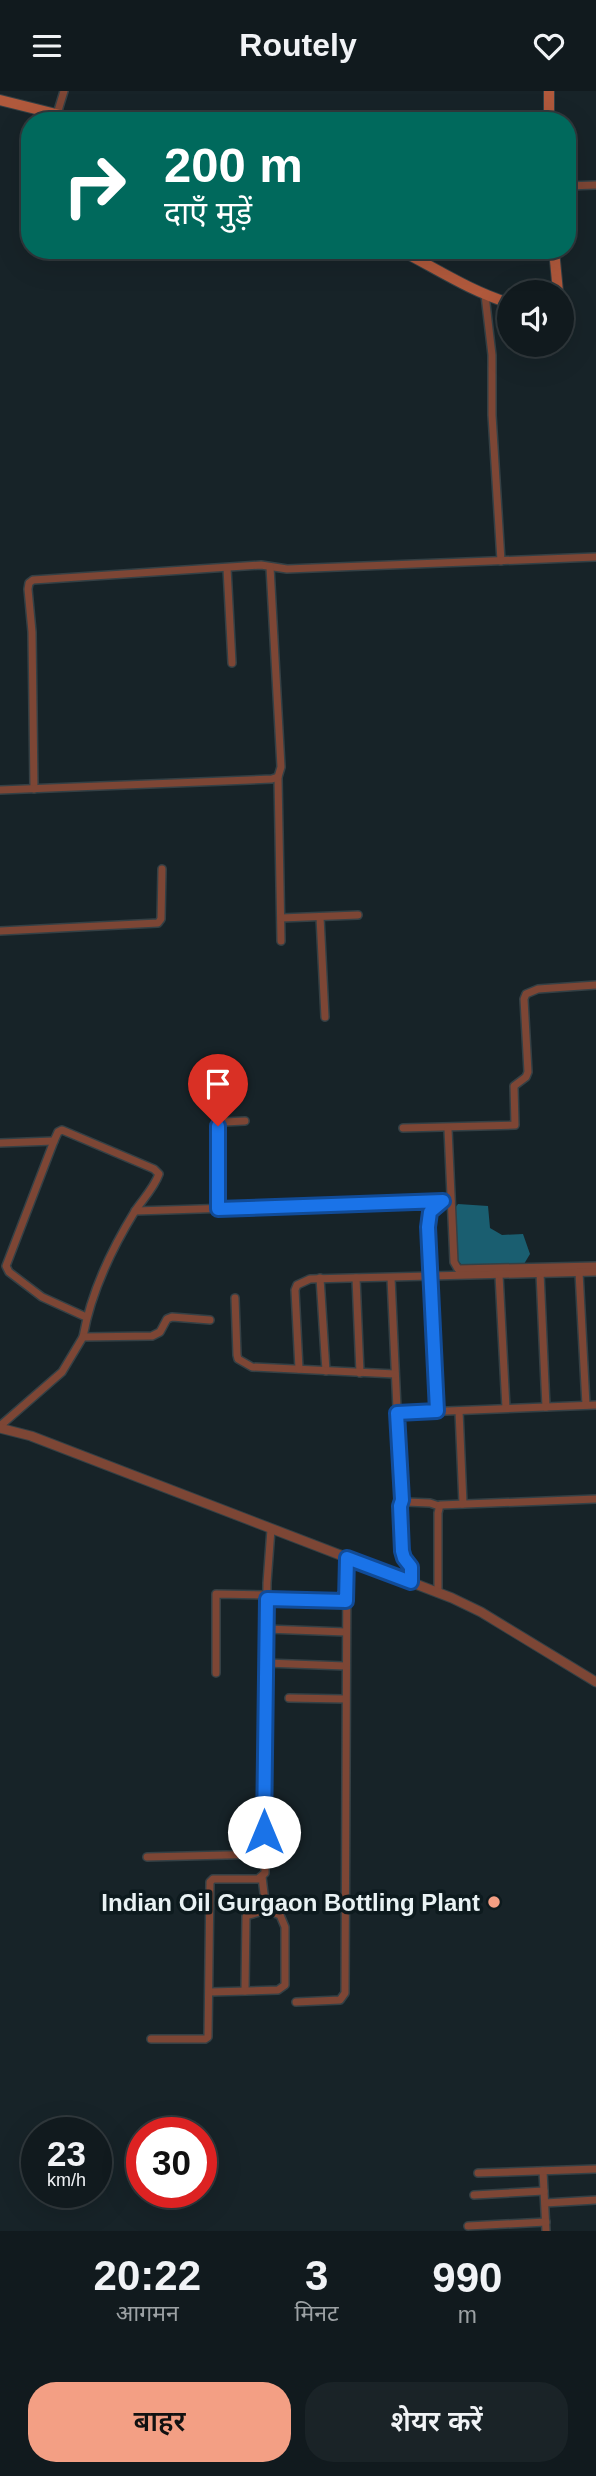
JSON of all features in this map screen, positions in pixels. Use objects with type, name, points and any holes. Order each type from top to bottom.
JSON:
[{"type":"main road","points":[[549,91],[550,112]]},
{"type":"main road","points":[[0,100],[49,112]]},
{"type":"main road","points":[[417,259],[485,296],[497,300]]},
{"type":"main road","points":[[555,259],[557,280]]},
{"type":"street","points":[[58,112],[64,91]]},
{"type":"street","points":[[576,186],[596,185]]},
{"type":"street","points":[[485,296],[492,355],[492,415],[501,561]]},
{"type":"street","points":[[34,789],[29,583],[38,579],[261,565],[287,569],[596,557]]},
{"type":"street","points":[[270,567],[281,767],[278,777],[281,941]]},
{"type":"street","points":[[227,568],[232,663]]},
{"type":"street","points":[[0,790],[278,777]]},
{"type":"street","points":[[0,931],[158,923],[161,919],[162,869]]},
{"type":"street","points":[[281,918],[358,915]]},
{"type":"street","points":[[320,917],[325,1017]]},
{"type":"street","points":[[403,1128],[449,1129],[515,1125],[514,1086],[526,1077],[528,1072],[524,999],[526,994],[538,989],[596,985]]},
{"type":"street","points":[[218,1209],[218,1126],[223,1122],[245,1121]]},
{"type":"street","points":[[449,1129],[447,1201],[457,1269],[596,1269]]},
{"type":"street","points":[[0,1427],[62,1372],[83,1337],[86,1317],[101,1275],[135,1211],[159,1177],[158,1171],[68,1131],[58,1132],[6,1266],[9,1272],[42,1297],[86,1317]]},
{"type":"street","points":[[0,1143],[54,1141]]},
{"type":"street","points":[[135,1211],[447,1201]]},
{"type":"street","points":[[437,1411],[429,1217],[432,1210],[447,1201]]},
{"type":"street","points":[[299,1369],[295,1290],[302,1282],[320,1278],[499,1275],[596,1269]]},
{"type":"street","points":[[579,1272],[586,1405]]},
{"type":"street","points":[[540,1273],[546,1407]]},
{"type":"street","points":[[499,1275],[506,1408]]},
{"type":"street","points":[[320,1278],[326,1371]]},
{"type":"street","points":[[356,1278],[360,1373]]},
{"type":"street","points":[[391,1278],[402,1551],[411,1567],[411,1582]]},
{"type":"street","points":[[235,1298],[237,1355],[240,1362],[252,1367],[395,1374]]},
{"type":"street","points":[[83,1337],[152,1336],[160,1332],[167,1319],[172,1317],[210,1320]]},
{"type":"street","points":[[397,1413],[596,1405]]},
{"type":"street","points":[[459,1411],[463,1504]]},
{"type":"street","points":[[0,1427],[31,1436],[438,1593],[481,1612],[596,1682]]},
{"type":"street","points":[[402,1500],[439,1506],[596,1499]]},
{"type":"street","points":[[438,1593],[439,1506]]},
{"type":"street","points":[[266,1910],[262,1877],[265,1871],[266,1629],[271,1529]]},
{"type":"street","points":[[296,2002],[340,2000],[345,1993],[347,1558]]},
{"type":"street","points":[[216,1672],[216,1594],[346,1601]]},
{"type":"street","points":[[266,1629],[346,1632]]},
{"type":"street","points":[[266,1664],[345,1666]]},
{"type":"street","points":[[289,1697],[345,1699]]},
{"type":"street","points":[[147,1857],[265,1854]]},
{"type":"street","points":[[151,2039],[207,2038],[210,1992],[210,1882],[212,1879],[262,1877]]},
{"type":"street","points":[[210,1992],[281,1990],[286,1982],[284,1920],[278,1914],[266,1910],[246,1916],[245,1991]]},
{"type":"street","points":[[478,2173],[596,2169]]},
{"type":"street","points":[[542,2171],[546,2231]]},
{"type":"street","points":[[474,2195],[544,2191]]},
{"type":"street","points":[[545,2203],[596,2200]]},
{"type":"street","points":[[468,2226],[546,2222]]},
{"type":"water","points":[[458,1204],[488,1206],[490,1228],[502,1235],[523,1234],[530,1254],[524,1264],[464,1267],[454,1257],[452,1212]]},
{"type":"place","name":"Indian Oil Gurgaon Bottling Plant","points":[[494,1902]]},
{"type":"route","points":[[218,1126],[218,1209],[443,1201],[430,1212],[428,1227],[437,1411],[397,1413],[402,1551],[411,1567],[411,1582],[347,1558],[346,1601],[267,1599],[264,1832]]}]
